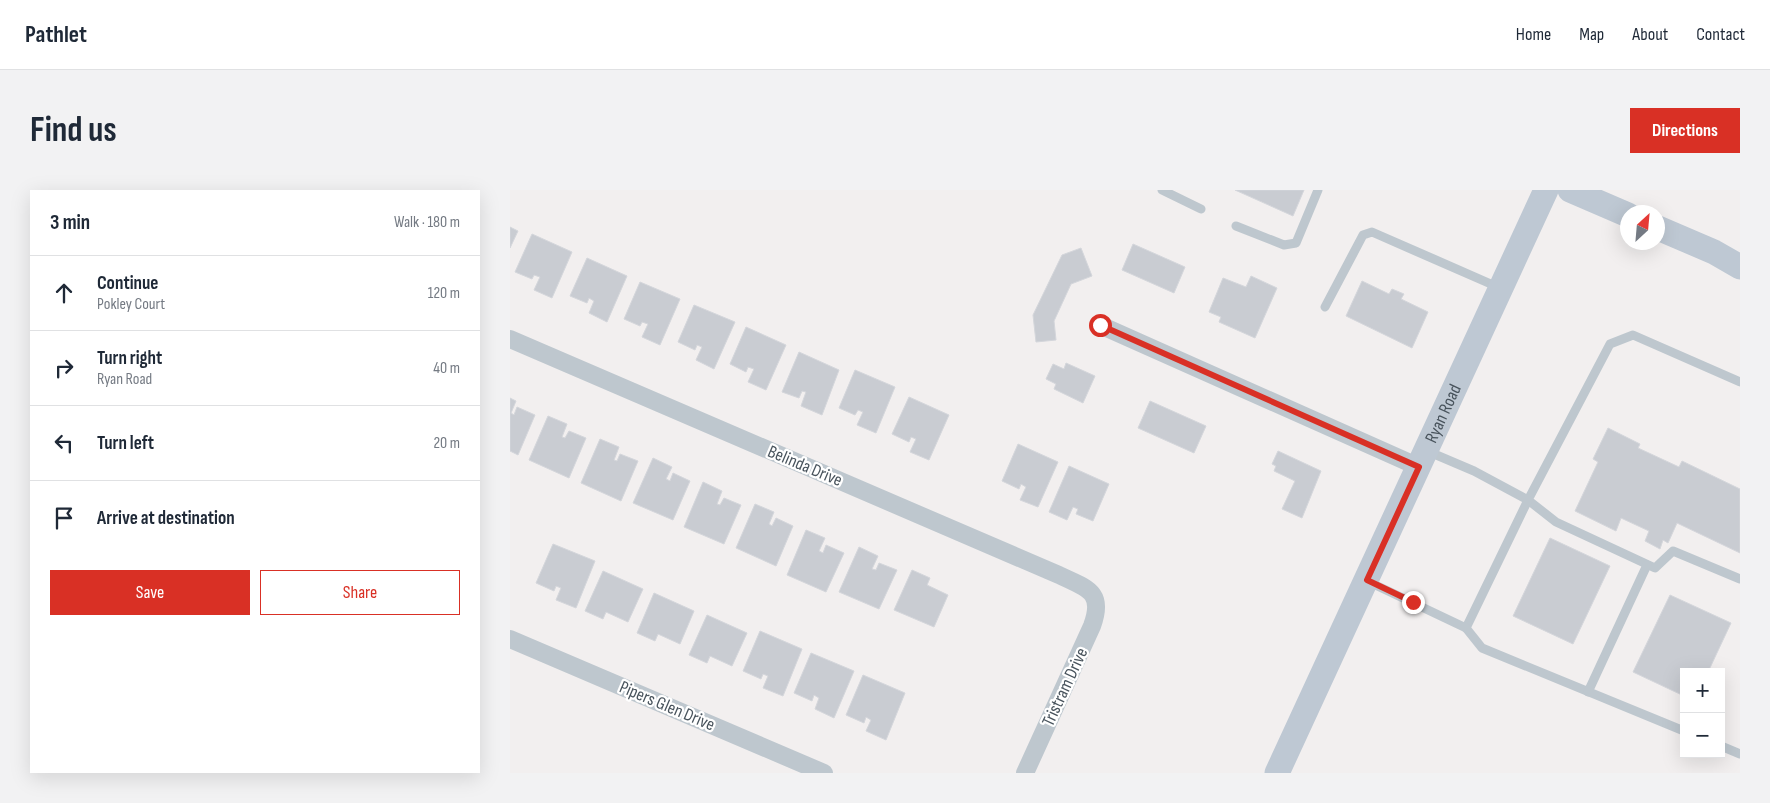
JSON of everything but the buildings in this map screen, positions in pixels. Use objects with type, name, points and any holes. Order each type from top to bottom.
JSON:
[{"type":"main road","name":"Ryan Road","points":[[1277,773],[1546,190]]},
{"type":"main road","points":[[1570,190],[1620,212]]},
{"type":"main road","points":[[1665,231],[1714,252],[1740,268]]},
{"type":"street","points":[[1100,325],[1423,459]]},
{"type":"street","name":"Belinda Drive","points":[[510,339],[1059,575],[1085,588],[1096,598]]},
{"type":"street","name":"Tristram Drive","points":[[1025,773],[1092,626],[1097,607],[1096,598]]},
{"type":"street","name":"Pipers Glen Drive","points":[[510,639],[824,773]]},
{"type":"lane","points":[[1162,190],[1201,209]]},
{"type":"lane","points":[[1236,226],[1284,245],[1296,243],[1318,190]]},
{"type":"lane","points":[[1326,307],[1363,235],[1372,232],[1500,288]]},
{"type":"lane","points":[[1466,628],[1528,500],[1610,344],[1633,334],[1740,382]]},
{"type":"lane","points":[[1423,459],[1474,471],[1528,500],[1556,522],[1647,565],[1655,568],[1673,551],[1740,579]]},
{"type":"lane","points":[[1588,692],[1647,565]]},
{"type":"lane","points":[[1367,580],[1466,628],[1482,648],[1680,729]]},
{"type":"lane","points":[[1725,748],[1740,754]]},
{"type":"route","points":[[1100,325],[1367,442],[1419,467],[1367,580],[1413,602]]}]
